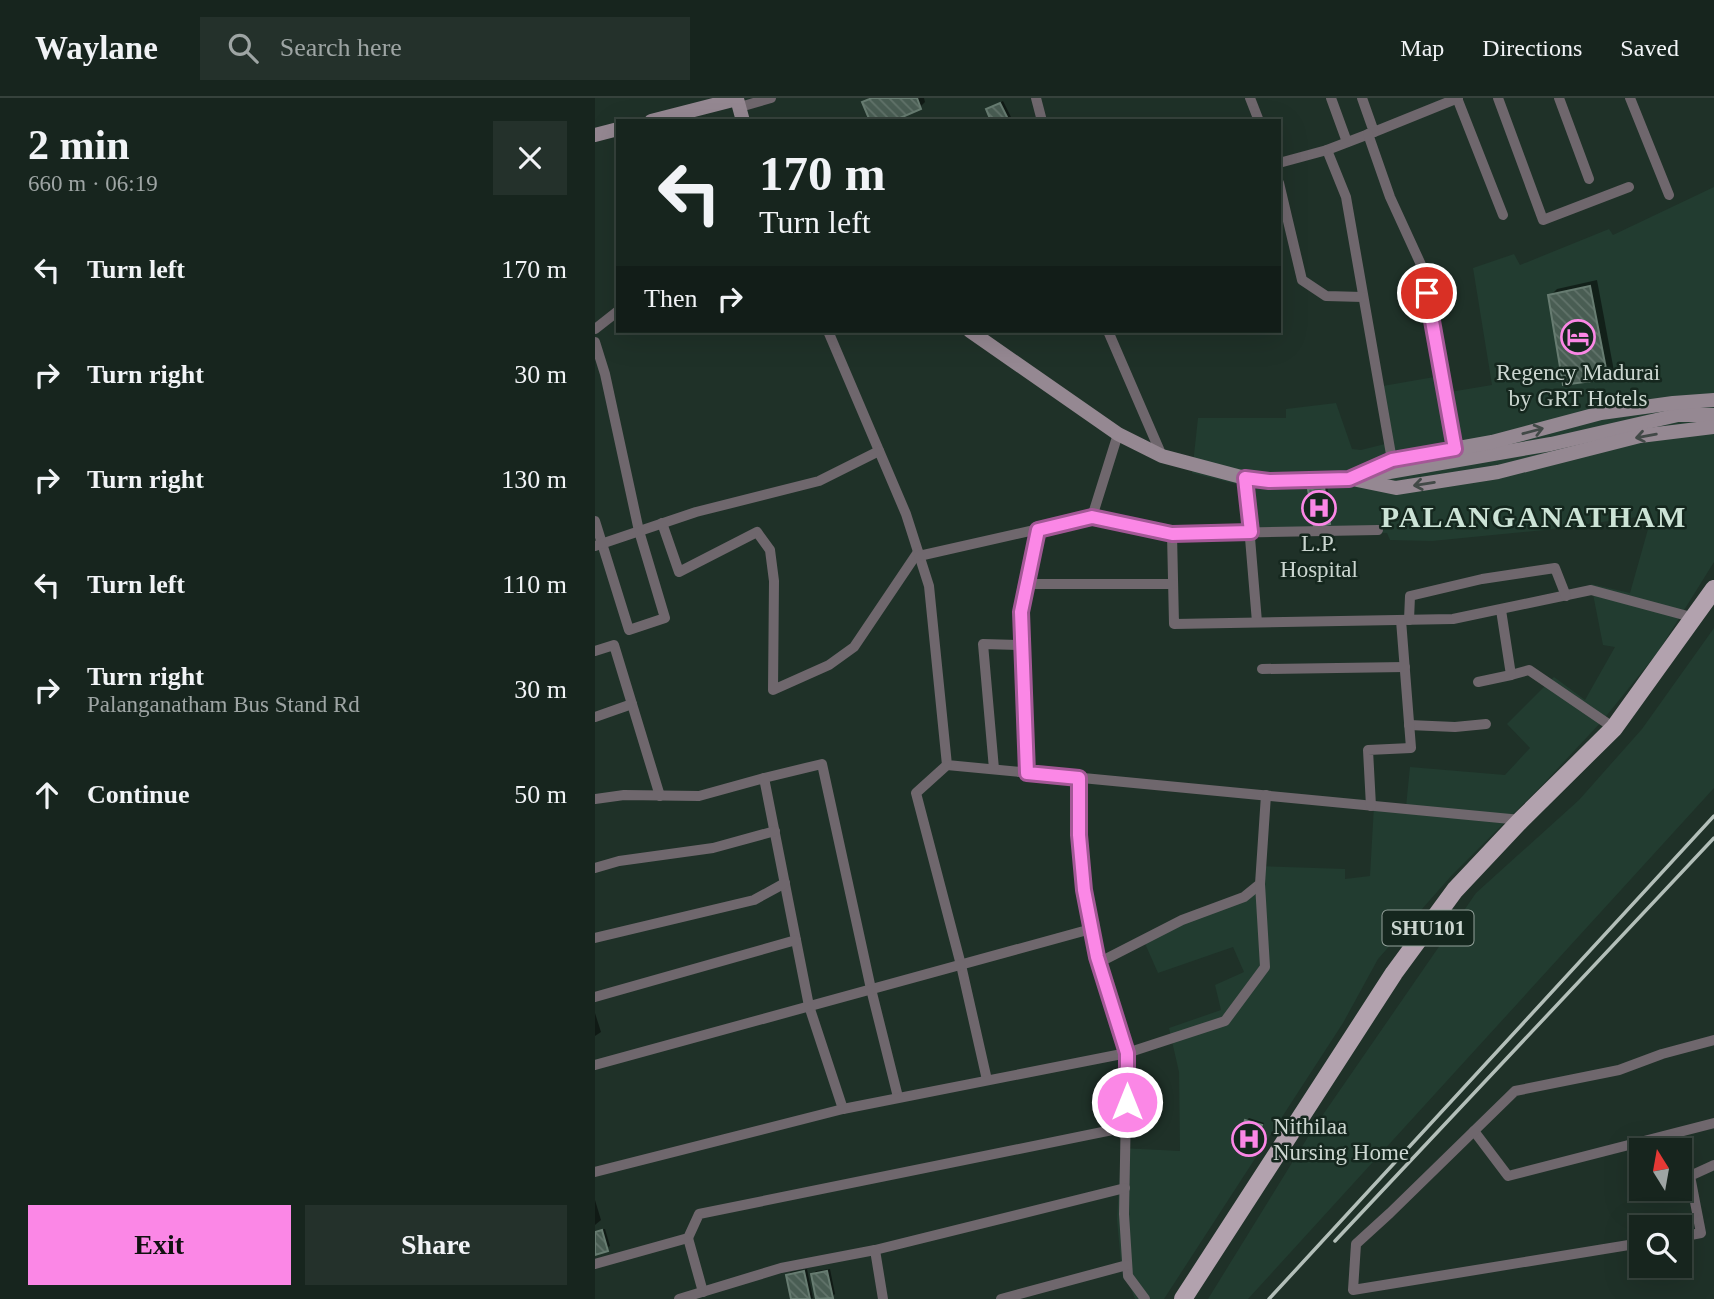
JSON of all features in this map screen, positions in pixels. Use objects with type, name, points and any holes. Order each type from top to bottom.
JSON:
[{"type":"main road","name":"SHU101","points":[[1183,1299],[1394,973],[1455,890],[1613,728],[1714,589]]},
{"type":"street","points":[[663,119],[736,107],[771,98]]},
{"type":"street","points":[[1036,98],[1041,119]]},
{"type":"street","points":[[1250,98],[1258,119]]},
{"type":"street","points":[[1331,98],[1347,142]]},
{"type":"street","points":[[1361,98],[1390,197],[1423,270],[1455,449]]},
{"type":"street","points":[[1498,98],[1543,220],[1629,187]]},
{"type":"street","points":[[1559,98],[1589,179]]},
{"type":"street","points":[[1630,98],[1669,195]]},
{"type":"street","points":[[1281,162],[1327,150],[1453,99],[1503,215]]},
{"type":"street","points":[[595,135],[616,130]]},
{"type":"street","points":[[1327,150],[1346,198],[1392,460]]},
{"type":"street","points":[[1281,191],[1302,280],[1326,296],[1363,297]]},
{"type":"street","points":[[595,329],[616,313]]},
{"type":"street","points":[[829,333],[906,514],[929,586],[947,765]]},
{"type":"street","points":[[973,333],[1118,434],[1162,456],[1245,478],[1269,481],[1349,479],[1551,444],[1678,415],[1714,415]]},
{"type":"street","points":[[1109,333],[1162,456]]},
{"type":"street","points":[[595,342],[605,374],[639,531],[665,618],[629,630],[599,545],[595,521]]},
{"type":"street","points":[[1349,479],[1392,460],[1492,442],[1601,413],[1714,400]]},
{"type":"street","points":[[1349,479],[1397,488],[1498,472],[1640,436],[1714,427]]},
{"type":"street","points":[[1092,517],[1118,434]]},
{"type":"street","points":[[599,545],[696,512],[819,481],[879,451]]},
{"type":"street","points":[[1245,478],[1257,622]]},
{"type":"street","points":[[663,523],[679,572],[757,532],[770,550],[774,581],[773,690],[829,665],[854,647],[919,554],[1092,517],[1172,534],[1378,530]]},
{"type":"street","points":[[1027,773],[1021,612],[1038,530]]},
{"type":"street","points":[[1172,534],[1174,624],[1453,619],[1591,590],[1695,618]]},
{"type":"street","points":[[1371,806],[1368,750],[1411,748],[1405,667],[1405,620],[1410,596],[1482,579],[1555,568],[1566,596]]},
{"type":"street","points":[[1026,584],[1173,584]]},
{"type":"street","points":[[1500,610],[1511,675]]},
{"type":"street","points":[[994,769],[983,644],[1022,645]]},
{"type":"street","points":[[595,651],[614,645],[660,796]]},
{"type":"street","points":[[1262,669],[1405,667]]},
{"type":"street","points":[[1478,682],[1529,670],[1613,728]]},
{"type":"street","points":[[595,717],[632,704]]},
{"type":"street","points":[[1409,725],[1455,727],[1486,723]]},
{"type":"street","points":[[595,799],[624,795],[699,796],[822,764],[871,989],[898,1097]]},
{"type":"street","points":[[987,1080],[961,965],[916,793],[947,765],[1521,820]]},
{"type":"street","points":[[764,778],[809,1006],[843,1109]]},
{"type":"street","points":[[1079,778],[1079,835],[1084,890],[1098,963],[1127,1053],[1125,1188],[1128,1276],[1145,1299]]},
{"type":"street","points":[[595,1172],[843,1109],[1127,1053],[1225,1021],[1265,967],[1260,884],[1266,795]]},
{"type":"street","points":[[595,868],[619,861],[713,848],[775,831]]},
{"type":"street","points":[[595,938],[754,900],[785,883]]},
{"type":"street","points":[[1098,963],[1182,920],[1244,897],[1260,884]]},
{"type":"street","points":[[595,1065],[1091,929]]},
{"type":"street","points":[[595,997],[796,940]]},
{"type":"street","points":[[1629,1245],[1353,1290],[1356,1244],[1515,1091],[1619,1070],[1714,1040]]},
{"type":"street","points":[[1474,1131],[1508,1176],[1714,1123]]},
{"type":"street","points":[[703,1292],[688,1238],[699,1214],[1127,1127]]},
{"type":"street","points":[[1701,1233],[1690,1175],[1714,1166]]},
{"type":"street","points":[[679,1299],[781,1268],[875,1250],[1125,1188]]},
{"type":"street","points":[[1692,1235],[1714,1233]]},
{"type":"street","points":[[595,1264],[688,1238]]},
{"type":"street","points":[[875,1250],[883,1299]]},
{"type":"street","points":[[1001,1299],[1127,1265]]},
{"type":"shaded area","points":[[1714,187],[1714,562],[1658,652],[1603,720],[1452,875],[1378,959],[1343,1023],[1164,1299],[1135,1299],[1121,1263],[1117,1220],[1121,1148],[1180,1151],[1179,1072],[1169,1028],[1221,1010],[1215,985],[1244,972],[1233,947],[1158,973],[1143,939],[1257,888],[1259,866],[1345,869],[1345,879],[1370,876],[1374,805],[1406,807],[1410,767],[1505,775],[1530,748],[1507,724],[1554,677],[1585,700],[1615,647],[1603,645],[1591,584],[1630,593],[1652,515],[1545,530],[1432,541],[1390,540],[1387,533],[1243,531],[1244,486],[1192,473],[1198,418],[1286,418],[1286,409],[1336,403],[1352,449],[1361,450],[1385,444],[1377,387],[1440,376],[1444,393],[1492,385],[1473,268],[1514,254],[1520,265],[1609,229],[1613,235]]},
{"type":"shaded area","points":[[1714,628],[1714,788],[1248,1299],[1208,1299],[1311,1132],[1476,893],[1579,800],[1642,729]]},
{"type":"building","points":[[872,98],[917,98],[921,109],[898,119],[869,119],[862,102]]},
{"type":"building","points":[[1000,103],[1008,119],[990,119],[986,109]]},
{"type":"building","name":"Regency Madurai by GRT Hotels","points":[[1590,286],[1608,379],[1563,385],[1548,295]]},
{"type":"building","points":[[1324,487],[1330,524],[1314,527],[1308,489]]},
{"type":"building","points":[[1245,1120],[1262,1125],[1253,1152],[1236,1147]]},
{"type":"building","points":[[602,1230],[608,1251],[595,1255],[595,1232]]},
{"type":"building","points":[[804,1271],[810,1299],[791,1299],[786,1275]]},
{"type":"building","points":[[827,1271],[833,1298],[816,1299],[811,1274]]},
{"type":"railway","points":[[1269,1299],[1714,816]]},
{"type":"railway","points":[[1335,1241],[1714,838]]},
{"type":"place","name":"Regency Madurai by GRT Hotels","points":[[1578,337]]},
{"type":"place","name":"L.P. Hospital","points":[[1319,508]]},
{"type":"place","name":"Nithilaa Nursing Home","points":[[1249,1139]]},
{"type":"district","name":"PALANGANATHAM","points":[[1534,516]]},
{"type":"route","points":[[1127,1102],[1127,1053],[1097,957],[1084,890],[1079,835],[1079,778],[1027,773],[1021,612],[1038,530],[1092,517],[1172,534],[1251,532],[1245,478],[1269,481],[1349,479],[1392,460],[1455,449],[1427,293]]}]
